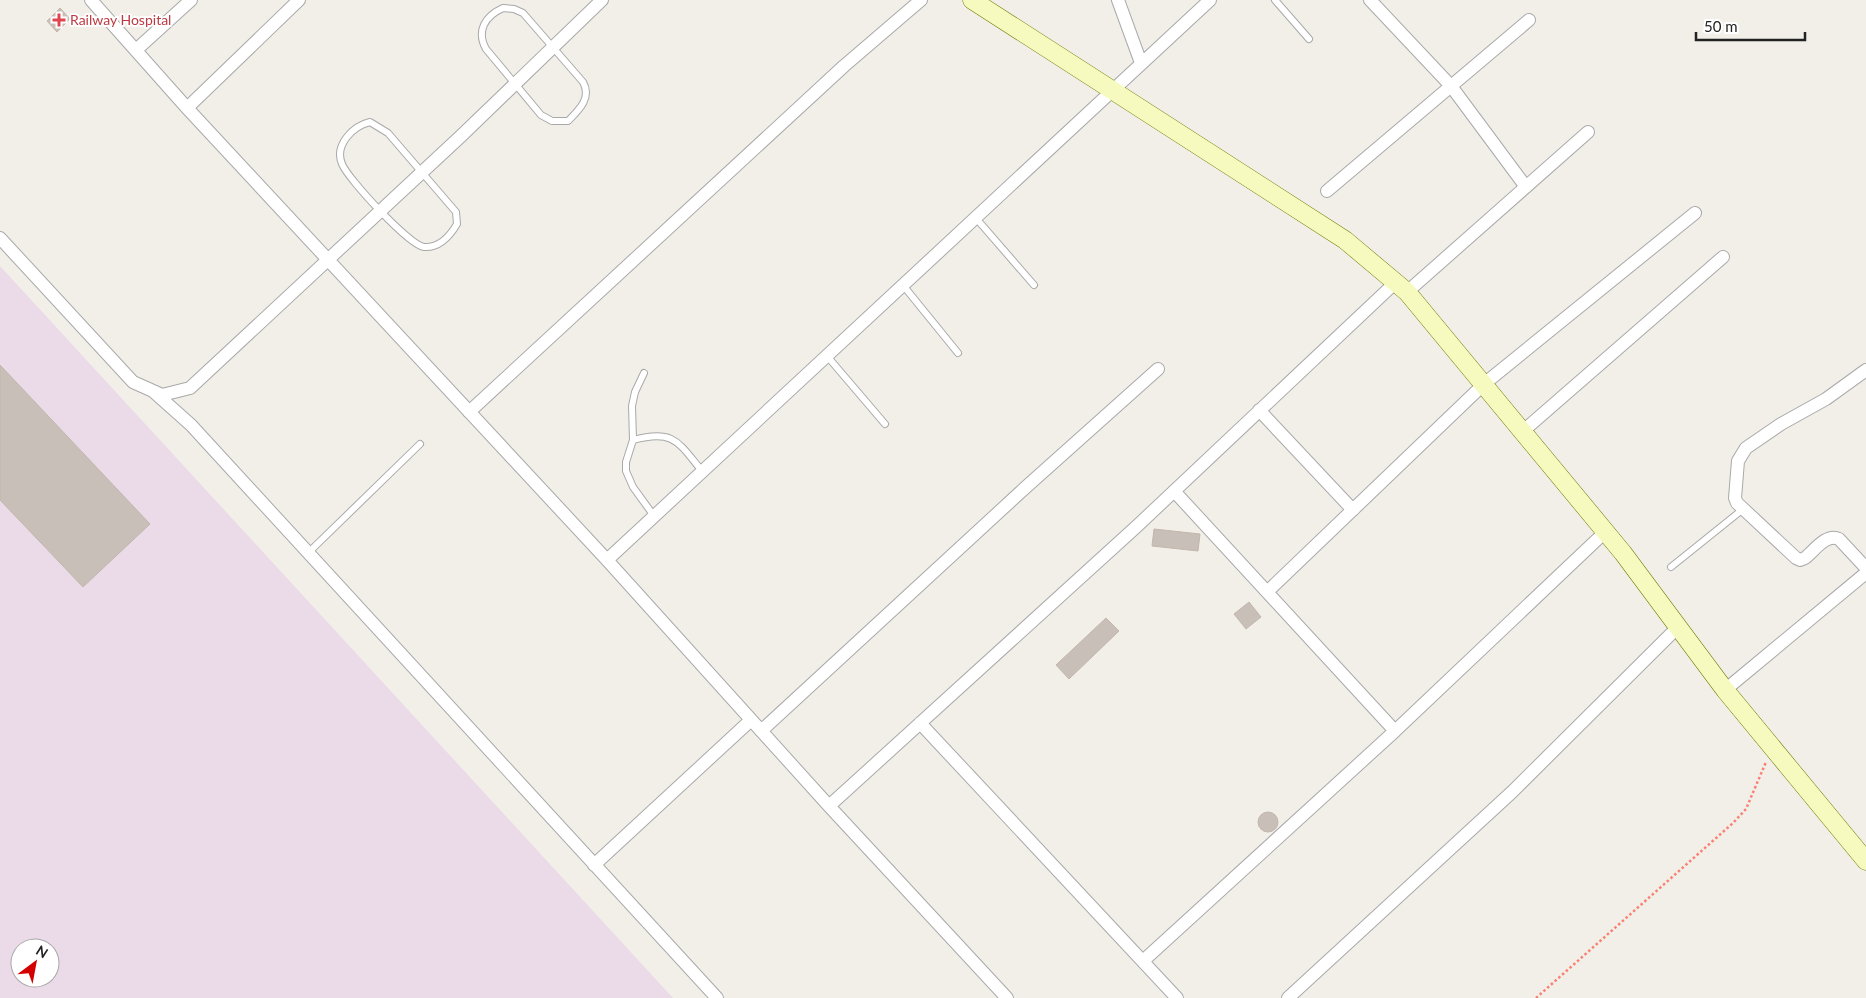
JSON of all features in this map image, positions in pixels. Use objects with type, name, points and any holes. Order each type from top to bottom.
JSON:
[{"type":"main road","points":[[972,0],[1345,240],[1402,287],[1605,532],[1725,690],[1866,861]]},
{"type":"street","points":[[91,0],[187,108],[607,560],[829,806],[1007,998]]},
{"type":"street","points":[[136,50],[191,0]]},
{"type":"street","points":[[187,108],[299,0]]},
{"type":"street","points":[[0,238],[133,382],[162,395],[190,388],[515,85],[602,0]]},
{"type":"street","points":[[469,412],[844,66],[921,0]]},
{"type":"street","points":[[1118,0],[1141,63]]},
{"type":"street","points":[[607,560],[1210,0]]},
{"type":"street","points":[[1370,0],[1451,86],[1526,187]]},
{"type":"street","points":[[1327,191],[1529,20]]},
{"type":"street","points":[[829,806],[1174,491],[1259,410],[1402,287],[1526,187],[1588,132]]},
{"type":"street","points":[[1267,592],[1484,384],[1695,213]]},
{"type":"street","points":[[1522,432],[1723,256]]},
{"type":"street","points":[[761,731],[1026,487],[1158,370]]},
{"type":"street","points":[[1866,370],[1826,399],[1781,424],[1746,448],[1738,461],[1735,498],[1742,510],[1796,558],[1805,558],[1828,538],[1834,536],[1839,538],[1866,568]]},
{"type":"street","points":[[154,392],[191,426],[717,998]]},
{"type":"street","points":[[1259,410],[1353,510]]},
{"type":"street","points":[[1174,491],[1394,731]]},
{"type":"street","points":[[1143,961],[1394,731],[1605,532]]},
{"type":"street","points":[[1725,690],[1866,573]]},
{"type":"street","points":[[1288,998],[1512,792],[1678,627]]},
{"type":"street","points":[[594,865],[751,720]]},
{"type":"street","points":[[920,723],[1177,998]]},
{"type":"lane","points":[[1275,0],[1309,39]]},
{"type":"lane","points":[[503,8],[514,8],[523,13],[553,47],[587,88],[584,102],[578,112],[568,121],[562,123],[552,121],[541,115],[486,49],[480,39],[480,30],[495,11],[503,8]]},
{"type":"lane","points":[[370,122],[388,133],[422,172],[456,212],[458,218],[452,232],[433,247],[414,244],[380,210],[342,165],[340,149],[355,128],[370,122]]},
{"type":"lane","points":[[975,217],[1034,285]]},
{"type":"lane","points":[[902,284],[958,353]]},
{"type":"lane","points":[[826,355],[885,424]]},
{"type":"lane","points":[[644,373],[635,392],[632,406],[633,440],[626,462],[626,471],[633,488],[654,516]]},
{"type":"lane","points":[[633,440],[649,436],[661,435],[668,437],[680,445],[702,471]]},
{"type":"lane","points":[[308,553],[420,444]]},
{"type":"lane","points":[[1671,567],[1742,510]]},
{"type":"path","points":[[1536,998],[1734,823],[1746,809],[1771,746]]},
{"type":"shaded area","points":[[0,266],[673,998],[0,998]]},
{"type":"building","points":[[60,8],[70,19],[57,32],[47,21]]},
{"type":"building","points":[[0,365],[150,524],[83,587],[0,500]]},
{"type":"building","points":[[1154,529],[1200,534],[1198,551],[1152,546]]},
{"type":"building","points":[[1249,602],[1261,617],[1246,629],[1234,614]]},
{"type":"building","points":[[1106,618],[1119,631],[1069,679],[1056,665]]},
{"type":"building","points":[[1264,812],[1272,812],[1278,818],[1278,826],[1272,832],[1264,832],[1258,826],[1258,818]]},
{"type":"place","name":"Railway Hospital","points":[[59,20]]}]
